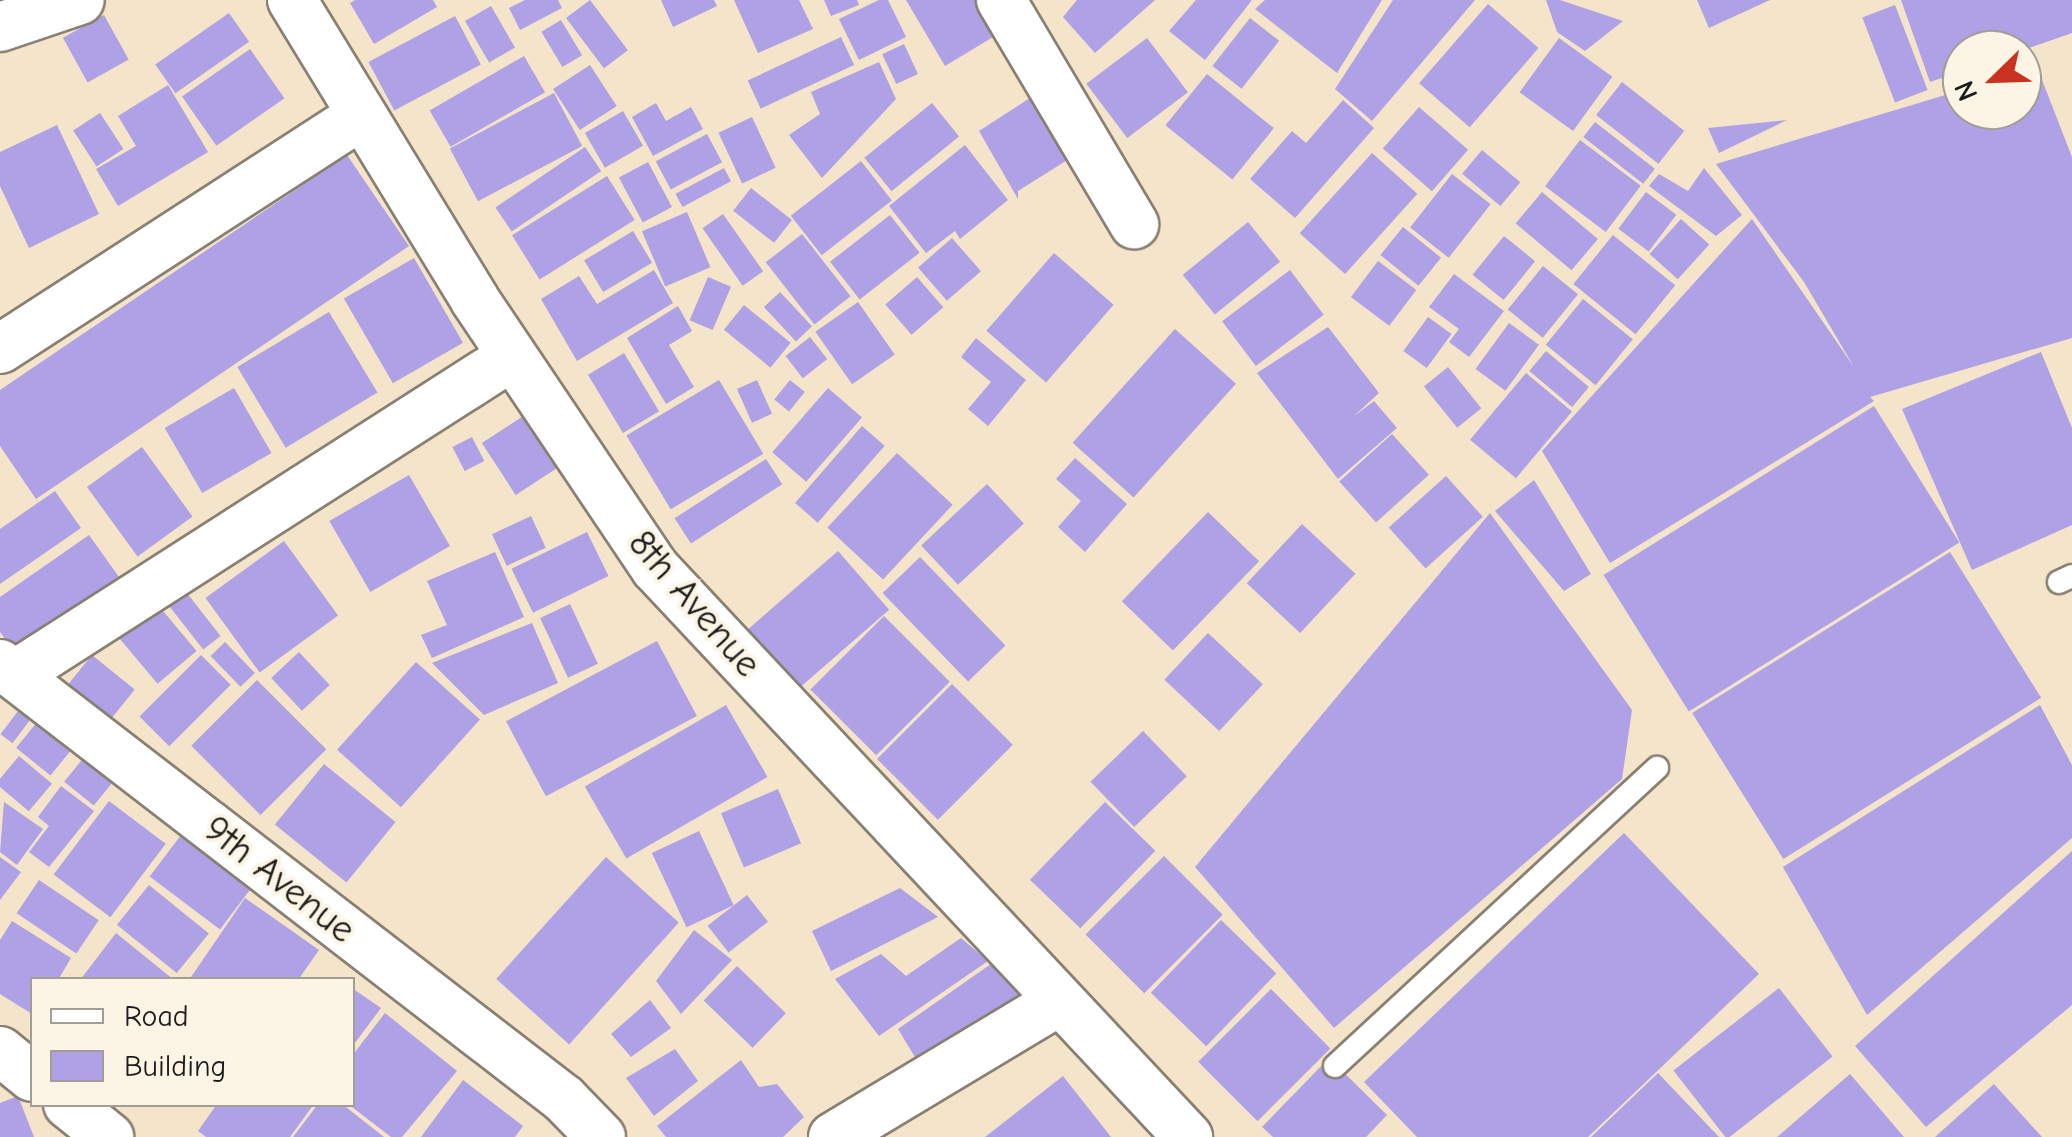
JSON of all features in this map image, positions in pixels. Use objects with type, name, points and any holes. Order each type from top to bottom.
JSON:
[{"type":"street","points":[[0,28],[80,0]]},
{"type":"street","name":"8th Avenue","points":[[292,0],[512,357],[655,568],[1056,1003],[1188,1137]]},
{"type":"street","points":[[1001,0],[1134,224]]},
{"type":"street","points":[[0,349],[360,116]]},
{"type":"street","points":[[8,669],[512,357]]},
{"type":"street","name":"9th Avenue","points":[[8,669],[564,1099],[601,1137]]},
{"type":"street","points":[[833,1137],[1056,1003]]},
{"type":"street","points":[[0,1051],[30,1075]]},
{"type":"street","points":[[72,1107],[109,1137]]},
{"type":"lane","points":[[1335,1066],[1657,768]]},
{"type":"building","points":[[433,0],[437,7],[374,44],[350,3]]},
{"type":"building","points":[[525,0],[558,0],[562,8],[520,30],[509,8]]},
{"type":"building","points":[[590,0],[628,50],[604,68],[566,18]]},
{"type":"building","points":[[661,0],[714,0],[717,6],[673,27]]},
{"type":"building","points":[[734,0],[799,0],[813,29],[758,53]]},
{"type":"building","points":[[824,0],[857,0],[859,5],[831,16]]},
{"type":"building","points":[[879,0],[888,0],[906,37],[859,60],[839,19]]},
{"type":"building","points":[[906,0],[978,0],[998,34],[945,66]]},
{"type":"building","points":[[1077,0],[1155,0],[1095,53],[1063,17]]},
{"type":"building","points":[[1196,0],[1252,0],[1205,60],[1169,31]]},
{"type":"building","points":[[1265,0],[1382,0],[1337,73],[1255,9]]},
{"type":"building","points":[[1393,0],[1475,0],[1372,121],[1335,89]]},
{"type":"building","points":[[1546,0],[1560,0],[1623,21],[1585,51],[1557,32]]},
{"type":"building","points":[[1697,0],[1770,0],[1709,28]]},
{"type":"building","points":[[1901,0],[2072,0],[2072,33],[2042,43],[2042,30],[1942,30],[1942,78],[1930,82]]},
{"type":"building","points":[[1488,4],[1539,48],[1470,127],[1419,83]]},
{"type":"building","points":[[1895,5],[1928,90],[1895,102],[1862,18]]},
{"type":"building","points":[[491,6],[515,48],[489,63],[465,21]]},
{"type":"building","points":[[229,13],[249,42],[175,93],[155,65]]},
{"type":"building","points":[[104,15],[129,60],[88,82],[63,38]]},
{"type":"building","points":[[455,16],[481,65],[394,111],[368,62]]},
{"type":"building","points":[[1250,18],[1279,41],[1242,89],[1212,66]]},
{"type":"building","points":[[561,20],[582,55],[562,67],[541,32]]},
{"type":"building","points":[[841,37],[854,65],[761,109],[748,81]]},
{"type":"building","points":[[1147,38],[1188,92],[1127,138],[1086,84]]},
{"type":"building","points":[[1559,38],[1612,77],[1573,131],[1520,92]]},
{"type":"building","points":[[904,44],[918,74],[896,84],[882,54]]},
{"type":"building","points":[[250,49],[284,98],[216,146],[182,97]]},
{"type":"building","points":[[524,56],[545,92],[451,147],[430,110]]},
{"type":"building","points":[[879,62],[896,99],[822,178],[789,135],[820,114],[811,92]]},
{"type":"building","points":[[590,65],[617,106],[580,130],[553,89]]},
{"type":"building","points":[[1207,74],[1274,128],[1232,179],[1165,125]]},
{"type":"building","points":[[2042,80],[2072,157],[2072,338],[1870,397],[1874,401],[1610,563],[1542,451],[1752,219],[1854,367],[1804,282],[1716,164],[1942,96],[1942,130],[2042,130]]},
{"type":"building","points":[[1622,82],[1684,131],[1658,164],[1596,115]]},
{"type":"building","points":[[168,85],[208,152],[118,206],[96,169],[136,146],[118,116]]},
{"type":"building","points":[[554,93],[582,146],[478,201],[450,148]]},
{"type":"building","points":[[1036,94],[1080,152],[1018,191],[1018,199],[979,131]]},
{"type":"building","points":[[1343,100],[1374,128],[1295,218],[1250,179],[1292,131],[1306,143]]},
{"type":"building","points":[[656,103],[666,121],[691,107],[703,129],[653,156],[632,117]]},
{"type":"building","points":[[932,103],[959,136],[891,191],[864,158]]},
{"type":"building","points":[[1419,107],[1468,150],[1432,191],[1383,149]]},
{"type":"building","points":[[623,111],[643,146],[605,168],[585,133]]},
{"type":"building","points":[[100,113],[123,149],[97,166],[73,130]]},
{"type":"building","points":[[752,117],[776,168],[742,183],[718,133]]},
{"type":"building","points":[[1787,120],[1719,153],[1708,128]]},
{"type":"building","points":[[1595,122],[1655,169],[1643,184],[1583,137]]},
{"type":"building","points":[[57,125],[99,214],[29,248],[0,186],[0,152]]},
{"type":"building","points":[[707,134],[722,162],[671,189],[656,161]]},
{"type":"building","points":[[1580,140],[1641,186],[1606,232],[1545,186]]},
{"type":"building","points":[[965,145],[1008,200],[960,239],[955,231],[926,253],[889,206]]},
{"type":"building","points":[[585,147],[601,171],[512,231],[495,207]]},
{"type":"building","points":[[1482,150],[1520,182],[1500,206],[1462,174]]},
{"type":"building","points":[[1372,153],[1417,194],[1345,274],[1300,233]]},
{"type":"building","points":[[347,155],[409,246],[36,499],[0,446],[0,390]]},
{"type":"building","points":[[861,161],[892,200],[822,255],[791,216]]},
{"type":"building","points":[[648,162],[672,207],[643,223],[619,177]]},
{"type":"building","points":[[724,168],[731,181],[682,207],[675,194]]},
{"type":"building","points":[[1704,168],[1742,215],[1716,236],[1649,186],[1659,174],[1688,191]]},
{"type":"building","points":[[1452,174],[1491,204],[1449,258],[1410,228]]},
{"type":"building","points":[[607,176],[635,220],[540,279],[512,235]]},
{"type":"building","points":[[751,188],[792,220],[774,243],[733,211]]},
{"type":"building","points":[[1542,192],[1598,239],[1572,270],[1516,223]]},
{"type":"building","points":[[1646,192],[1676,215],[1649,252],[1618,229]]},
{"type":"building","points":[[687,212],[710,267],[665,286],[642,231]]},
{"type":"building","points":[[723,214],[763,271],[743,286],[703,228]]},
{"type":"building","points":[[890,215],[920,253],[860,300],[830,262]]},
{"type":"building","points":[[1681,219],[1709,244],[1678,279],[1650,254]]},
{"type":"building","points":[[1248,222],[1280,262],[1215,314],[1183,275]]},
{"type":"building","points":[[1403,227],[1441,258],[1418,286],[1380,255]]},
{"type":"building","points":[[633,231],[652,263],[603,292],[584,260]]},
{"type":"building","points":[[802,234],[851,296],[814,325],[766,262]]},
{"type":"building","points":[[1613,235],[1675,285],[1636,334],[1573,284]]},
{"type":"building","points":[[1504,236],[1535,261],[1504,300],[1473,275]]},
{"type":"building","points":[[952,238],[981,271],[947,301],[918,268]]},
{"type":"building","points":[[1054,253],[1114,305],[1046,383],[986,331]]},
{"type":"building","points":[[414,258],[463,343],[393,383],[344,298]]},
{"type":"building","points":[[1378,261],[1416,290],[1389,326],[1351,297]]},
{"type":"building","points":[[1543,266],[1578,294],[1543,338],[1508,310]]},
{"type":"building","points":[[654,270],[673,303],[577,361],[541,299],[579,276],[597,304]]},
{"type":"building","points":[[1290,270],[1324,315],[1256,366],[1222,321]]},
{"type":"building","points":[[1454,274],[1504,311],[1469,357],[1449,342],[1459,329],[1429,307]]},
{"type":"building","points":[[708,277],[731,287],[713,330],[690,320]]},
{"type":"building","points":[[917,277],[943,307],[912,335],[885,305]]},
{"type":"building","points":[[780,292],[812,326],[796,341],[764,307]]},
{"type":"building","points":[[1583,299],[1633,339],[1596,385],[1546,345]]},
{"type":"building","points":[[858,302],[895,354],[852,384],[815,332]]},
{"type":"building","points":[[744,305],[791,343],[770,368],[724,330]]},
{"type":"building","points":[[678,306],[692,331],[669,345],[694,387],[666,404],[627,338]]},
{"type":"building","points":[[329,312],[377,393],[286,448],[237,367]]},
{"type":"building","points":[[1428,317],[1451,334],[1427,368],[1403,351]]},
{"type":"building","points":[[1509,323],[1539,345],[1505,391],[1475,369]]},
{"type":"building","points":[[1328,327],[1379,393],[1353,417],[1374,401],[1397,428],[1338,479],[1257,373]]},
{"type":"building","points":[[1175,329],[1236,384],[1134,498],[1073,443]]},
{"type":"building","points":[[810,337],[827,359],[803,378],[786,356]]},
{"type":"building","points":[[976,338],[1026,380],[988,426],[968,409],[991,382],[961,357]]},
{"type":"building","points":[[1546,351],[1589,387],[1572,407],[1529,371]]},
{"type":"building","points":[[2041,352],[2072,428],[2072,525],[1972,570],[1902,409]]},
{"type":"building","points":[[624,353],[659,411],[623,433],[588,375]]},
{"type":"building","points":[[1448,367],[1481,408],[1457,428],[1424,387]]},
{"type":"building","points":[[1526,373],[1572,412],[1516,478],[1470,440]]},
{"type":"building","points":[[719,380],[763,454],[671,509],[626,436]]},
{"type":"building","points":[[757,380],[772,414],[752,423],[737,389]]},
{"type":"building","points":[[790,380],[805,392],[789,411],[774,399]]},
{"type":"building","points":[[234,388],[272,453],[202,493],[165,428]]},
{"type":"building","points":[[828,388],[862,418],[806,482],[772,452]]},
{"type":"building","points":[[1874,406],[1959,543],[1689,712],[1603,575]]},
{"type":"building","points":[[528,413],[562,465],[516,495],[482,443]]},
{"type":"building","points":[[862,426],[885,446],[818,523],[795,503]]},
{"type":"building","points":[[1392,434],[1429,475],[1376,522],[1339,482]]},
{"type":"building","points":[[472,437],[484,461],[465,471],[452,447]]},
{"type":"building","points":[[142,447],[193,517],[138,557],[87,487]]},
{"type":"building","points":[[897,453],[953,505],[883,579],[827,528]]},
{"type":"building","points":[[1075,458],[1127,504],[1085,552],[1058,527],[1081,501],[1056,479]]},
{"type":"building","points":[[766,459],[782,484],[691,544],[675,518]]},
{"type":"building","points":[[409,475],[450,546],[370,592],[329,521]]},
{"type":"building","points":[[1446,476],[1483,517],[1426,568],[1389,528]]},
{"type":"building","points":[[1534,480],[1591,574],[1564,591],[1495,511]]},
{"type":"building","points":[[987,484],[1024,523],[958,585],[921,545]]},
{"type":"building","points":[[55,491],[81,528],[0,584],[0,529]]},
{"type":"building","points":[[1208,512],[1259,561],[1173,651],[1122,601]]},
{"type":"building","points":[[1490,513],[1632,710],[1622,779],[1334,1028],[1195,867]]},
{"type":"building","points":[[531,516],[546,548],[507,566],[492,534]]},
{"type":"building","points":[[1302,524],[1355,574],[1300,633],[1247,583]]},
{"type":"building","points":[[587,532],[608,576],[533,613],[512,569]]},
{"type":"building","points":[[89,535],[119,577],[13,650],[0,632],[0,597]]},
{"type":"building","points":[[284,541],[338,615],[260,672],[206,598]]},
{"type":"building","points":[[838,551],[889,610],[798,689],[747,630]]},
{"type":"building","points":[[495,552],[524,617],[432,658],[421,635],[447,625],[427,581]]},
{"type":"building","points":[[1950,552],[2041,698],[1783,859],[1692,713]]},
{"type":"building","points":[[920,557],[1005,645],[968,682],[883,593]]},
{"type":"building","points":[[183,588],[221,636],[203,650],[166,602]]},
{"type":"building","points":[[570,604],[598,664],[568,678],[540,618]]},
{"type":"building","points":[[158,605],[197,651],[157,684],[119,638]]},
{"type":"building","points":[[884,616],[950,682],[876,755],[810,690]]},
{"type":"building","points":[[532,623],[558,683],[484,715],[432,663]]},
{"type":"building","points":[[1208,633],[1263,684],[1219,731],[1164,680]]},
{"type":"building","points":[[657,641],[697,716],[546,796],[506,721]]},
{"type":"building","points":[[225,642],[255,673],[240,687],[211,656]]},
{"type":"building","points":[[299,652],[330,685],[302,711],[271,678]]},
{"type":"building","points":[[92,655],[135,690],[109,721],[66,687]]},
{"type":"building","points":[[201,655],[231,685],[169,746],[139,717]]},
{"type":"building","points":[[416,662],[480,720],[401,807],[337,750]]},
{"type":"building","points":[[257,680],[326,749],[261,815],[191,746]]},
{"type":"building","points":[[952,684],[1013,745],[938,820],[877,759]]},
{"type":"building","points":[[726,705],[768,777],[626,858],[585,786]]},
{"type":"building","points":[[2040,705],[2072,765],[2072,838],[1867,1015],[1783,867]]},
{"type":"building","points":[[21,707],[33,716],[13,743],[1,734]]},
{"type":"building","points":[[42,716],[76,744],[50,776],[16,748]]},
{"type":"building","points":[[1143,731],[1187,776],[1134,827],[1090,782]]},
{"type":"building","points":[[19,756],[52,784],[29,811],[0,787],[0,779]]},
{"type":"building","points":[[85,756],[115,780],[94,806],[64,782]]},
{"type":"building","points":[[324,764],[395,822],[346,883],[275,825]]},
{"type":"building","points":[[61,786],[94,811],[49,867],[29,852],[49,826],[38,817]]},
{"type":"building","points":[[778,789],[801,843],[744,868],[721,813]]},
{"type":"building","points":[[109,801],[166,844],[110,917],[54,874]]},
{"type":"building","points":[[4,802],[43,829],[17,865],[0,852]]},
{"type":"building","points":[[1105,802],[1155,851],[1080,928],[1030,880]]},
{"type":"building","points":[[699,831],[734,905],[687,927],[652,853]]},
{"type":"building","points":[[1624,833],[1759,974],[1588,1137],[1417,1137],[1364,1082]]},
{"type":"building","points":[[181,835],[251,888],[220,929],[150,877]]},
{"type":"building","points":[[2072,851],[2072,1005],[1926,1127],[1855,1046]]},
{"type":"building","points":[[1164,856],[1223,915],[1144,993],[1086,934]]},
{"type":"building","points":[[0,857],[21,872],[0,900]]},
{"type":"building","points":[[606,857],[679,923],[569,1044],[496,979]]},
{"type":"building","points":[[39,880],[99,920],[76,953],[17,913]]},
{"type":"building","points":[[149,885],[209,933],[177,973],[117,925]]},
{"type":"building","points":[[900,888],[938,917],[831,971],[812,931]]},
{"type":"building","points":[[747,895],[768,922],[729,953],[708,926]]},
{"type":"building","points":[[245,898],[319,950],[300,977],[191,977]]},
{"type":"building","points":[[1221,920],[1276,973],[1206,1046],[1151,993]]},
{"type":"building","points":[[12,921],[71,958],[60,977],[30,977],[30,1013],[0,994],[0,940]]},
{"type":"building","points":[[694,930],[732,960],[681,1014],[656,981]]},
{"type":"building","points":[[116,933],[170,977],[82,977]]},
{"type":"building","points":[[961,938],[988,961],[879,1036],[835,979],[881,954],[906,976]]},
{"type":"building","points":[[991,964],[1029,1006],[924,1072],[898,1029]]},
{"type":"building","points":[[737,966],[786,1013],[753,1048],[704,1001]]},
{"type":"building","points":[[1779,988],[1833,1057],[1730,1137],[1725,1137],[1673,1070]]},
{"type":"building","points":[[1271,989],[1330,1048],[1258,1121],[1198,1062]]},
{"type":"building","points":[[355,990],[381,1008],[355,1043]]},
{"type":"building","points":[[650,1000],[671,1028],[631,1057],[611,1034]]},
{"type":"building","points":[[385,1013],[457,1071],[402,1137],[391,1137],[352,1107],[355,1052]]},
{"type":"building","points":[[675,1049],[698,1081],[654,1116],[626,1078]]},
{"type":"building","points":[[1329,1058],[1387,1115],[1366,1137],[1273,1137],[1262,1127]]},
{"type":"building","points":[[741,1060],[759,1087],[777,1084],[804,1117],[783,1137],[666,1137],[657,1126]]},
{"type":"building","points":[[1658,1073],[1719,1137],[1591,1137]]},
{"type":"building","points":[[1850,1074],[1904,1137],[1777,1137]]},
{"type":"building","points":[[1063,1076],[1111,1137],[985,1137]]},
{"type":"building","points":[[463,1080],[523,1126],[515,1137],[421,1137]]},
{"type":"building","points":[[1994,1084],[2042,1137],[1935,1137]]},
{"type":"building","points":[[18,1096],[34,1137],[0,1137],[0,1103]]},
{"type":"building","points":[[215,1107],[312,1107],[290,1137],[206,1137],[198,1131]]},
{"type":"building","points":[[316,1107],[346,1107],[384,1137],[293,1137]]}]
